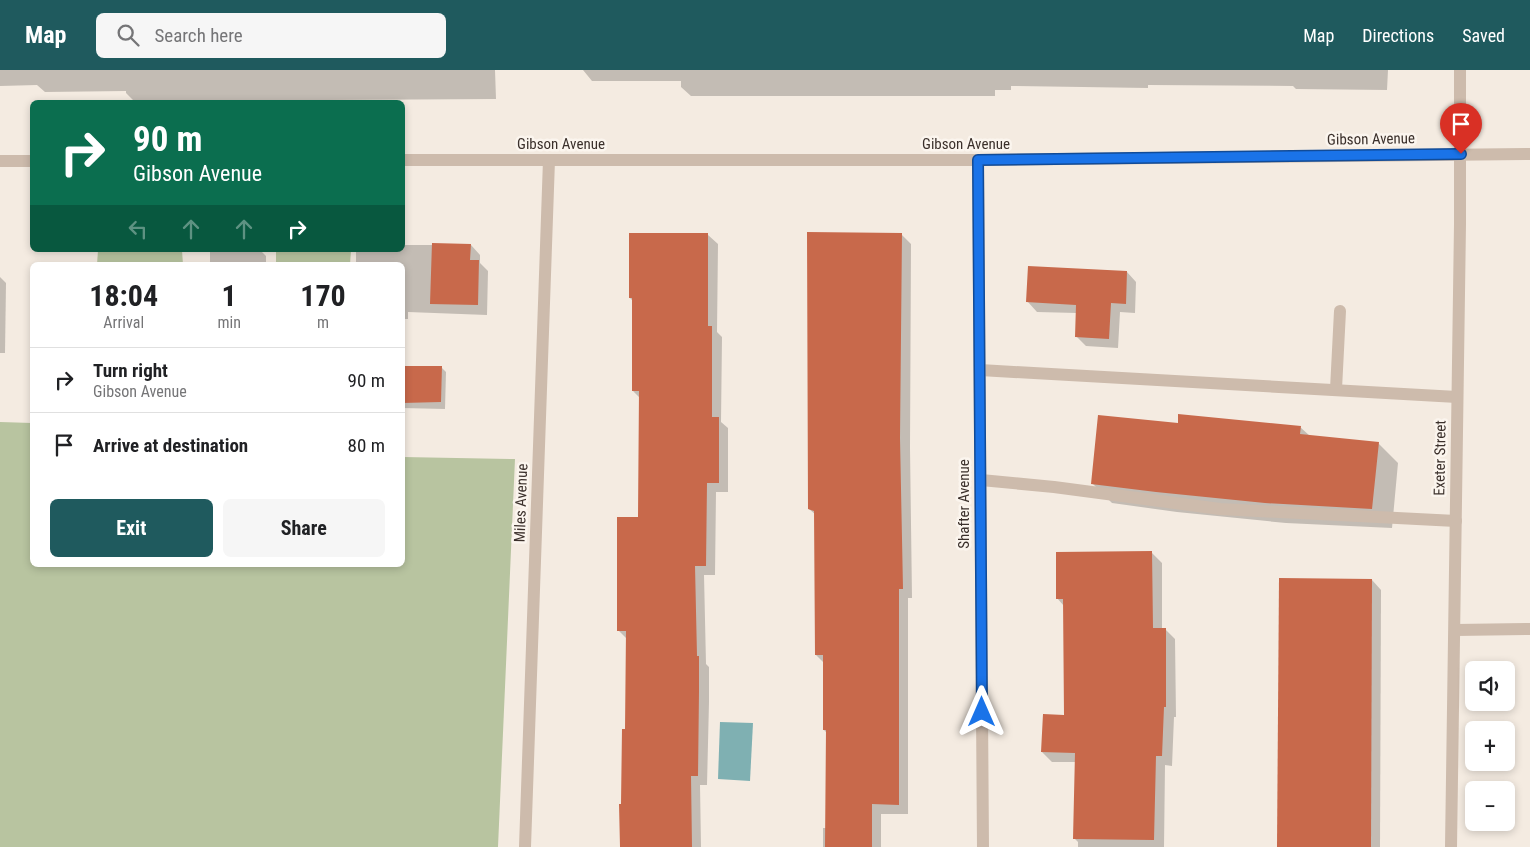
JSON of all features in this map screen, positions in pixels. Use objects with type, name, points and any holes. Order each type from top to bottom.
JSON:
[{"type":"street","name":"Exeter Street","points":[[1451,847],[1461,154],[1460,70]]},
{"type":"street","name":"Gibson Avenue","points":[[405,160],[978,160],[1530,154]]},
{"type":"street","name":"Miles Avenue","points":[[525,847],[549,160]]},
{"type":"street","name":"Shafter Avenue","points":[[978,160],[983,847]]},
{"type":"street","points":[[0,161],[30,161]]},
{"type":"street","points":[[1336,389],[1340,311]]},
{"type":"street","points":[[980,370],[1457,397]]},
{"type":"street","points":[[980,480],[1054,487],[1220,509],[1456,521]]},
{"type":"street","points":[[1455,630],[1530,629]]},
{"type":"green space","points":[[98,252],[182,252],[183,262],[97,262]]},
{"type":"green space","points":[[276,252],[351,252],[350,262],[276,262]]},
{"type":"green space","points":[[0,422],[30,423],[30,567],[405,567],[405,457],[515,459],[498,847],[0,847]]},
{"type":"water","points":[[720,722],[753,723],[750,781],[718,779]]},
{"type":"building","points":[[807,232],[902,233],[900,438],[903,589],[899,589],[899,805],[872,804],[872,847],[825,847],[826,730],[823,730],[823,655],[815,655],[814,511],[808,509]]},
{"type":"building","points":[[629,233],[708,233],[708,326],[712,326],[712,417],[719,417],[719,483],[707,483],[706,566],[695,566],[699,691],[698,776],[691,776],[692,847],[620,847],[619,804],[621,804],[622,729],[625,729],[626,631],[617,631],[617,517],[638,517],[639,391],[632,391],[632,298],[629,298]]},
{"type":"building","points":[[432,243],[471,244],[470,260],[479,260],[478,305],[430,304]]},
{"type":"building","points":[[1028,266],[1127,271],[1126,304],[1111,303],[1109,339],[1075,337],[1076,305],[1026,302]]},
{"type":"building","points":[[405,366],[442,366],[441,402],[405,403]]},
{"type":"building","points":[[1178,414],[1301,426],[1300,434],[1379,442],[1372,509],[1265,503],[1091,484],[1098,415],[1178,423]]},
{"type":"building","points":[[1152,551],[1153,628],[1166,628],[1166,707],[1164,707],[1162,756],[1156,756],[1154,840],[1073,839],[1075,753],[1041,752],[1043,714],[1064,715],[1063,599],[1056,599],[1056,552]]},
{"type":"building","points":[[1279,578],[1372,579],[1371,847],[1277,847]]},
{"type":"route","points":[[982,712],[978,160],[1461,154]]}]
